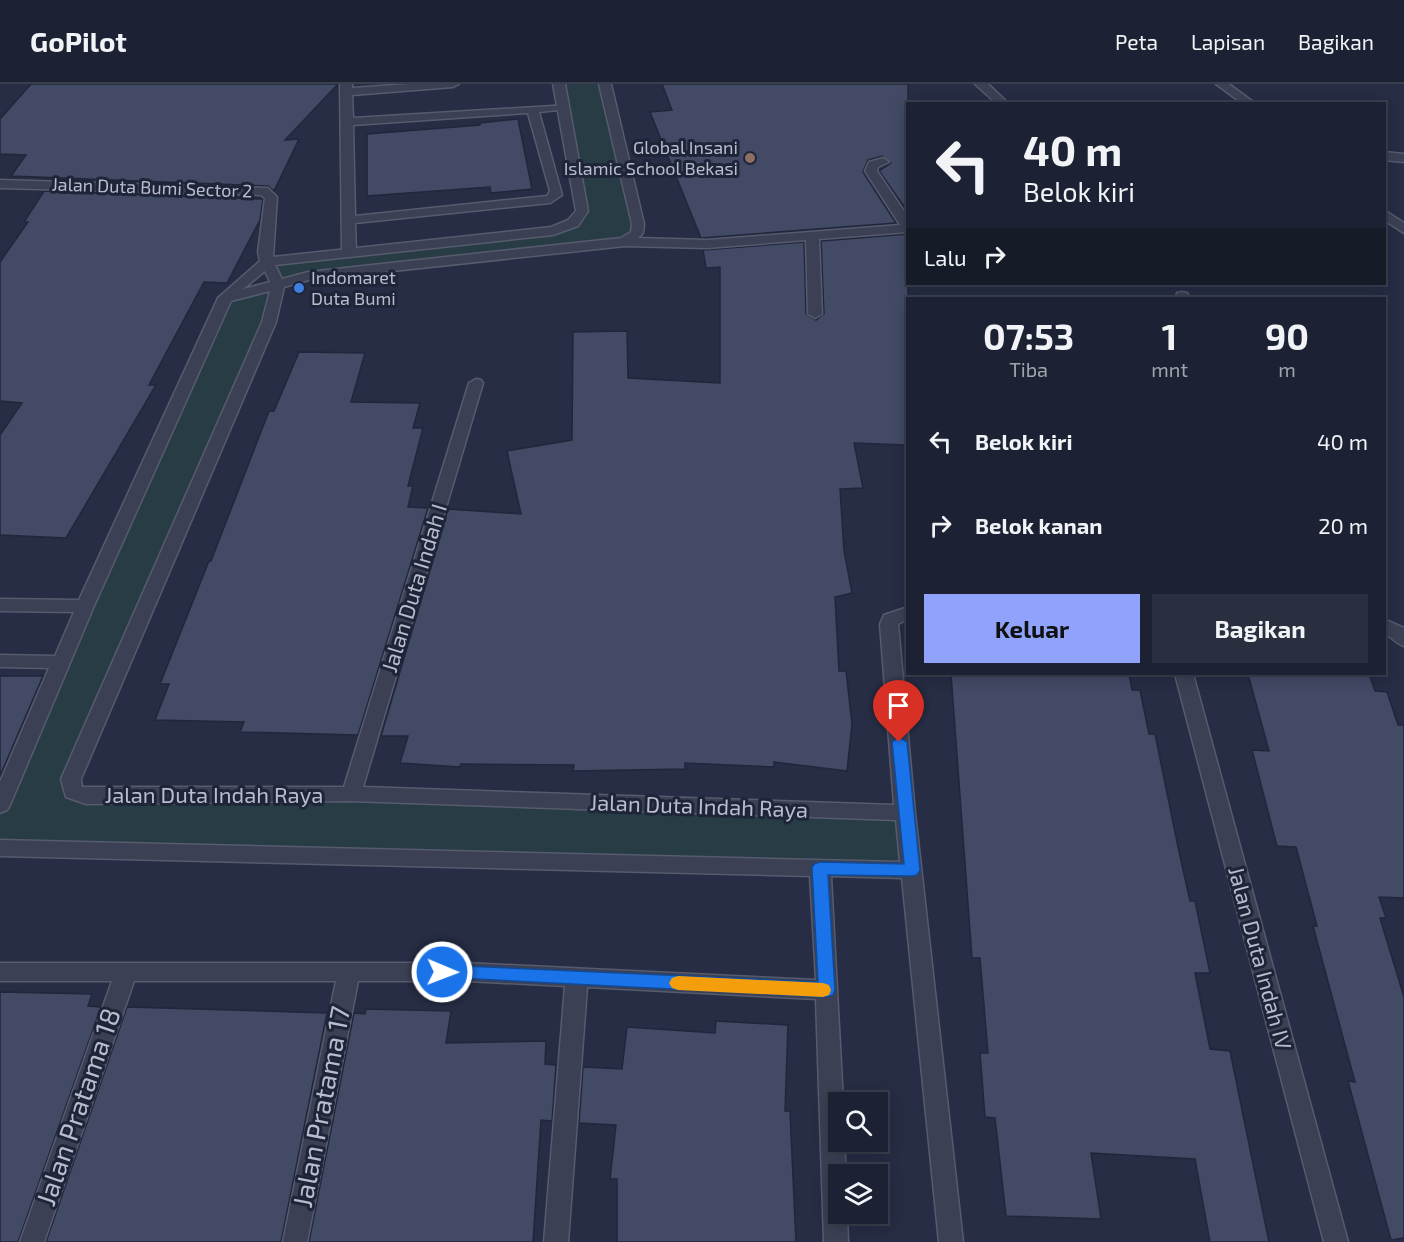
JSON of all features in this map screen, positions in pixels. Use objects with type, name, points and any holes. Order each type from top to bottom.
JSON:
[{"type":"street","points":[[349,252],[347,88],[453,84]]},
{"type":"street","points":[[2,795],[225,298],[267,262],[553,231],[573,223],[582,211],[559,84]]},
{"type":"street","points":[[605,84],[638,224],[637,233],[625,242]]},
{"type":"street","points":[[981,84],[1002,102]]},
{"type":"street","points":[[1222,84],[1248,102]]},
{"type":"street","points":[[349,123],[564,107]]},
{"type":"street","points":[[349,220],[550,199],[556,195],[556,190],[532,110]]},
{"type":"street","points":[[1386,156],[1404,158]]},
{"type":"street","points":[[883,162],[873,165],[871,171],[906,224]]},
{"type":"street","name":"Jalan Duta Bumi Sector 2","points":[[2,186],[268,193],[271,197],[265,252],[267,262]]},
{"type":"street","points":[[1386,216],[1404,229]]},
{"type":"street","points":[[225,298],[308,276],[625,242],[707,244],[812,237],[906,227]]},
{"type":"street","points":[[812,237],[814,314]]},
{"type":"street","points":[[267,262],[278,284]]},
{"type":"street","name":"Jalan Duta Indah Raya","points":[[278,284],[269,322],[80,757],[71,785],[73,792],[86,796],[351,794],[905,813]]},
{"type":"street","name":"Jalan Duta Indah I","points":[[351,794],[476,383]]},
{"type":"street","points":[[0,605],[85,606]]},
{"type":"street","points":[[906,613],[896,615],[890,619],[889,624],[905,813],[951,1242]]},
{"type":"street","points":[[0,661],[61,662]]},
{"type":"street","name":"Jalan Duta Indah IV","points":[[1184,675],[1336,1242]]},
{"type":"street","points":[[0,848],[912,870]]},
{"type":"street","points":[[820,868],[836,1242]]},
{"type":"street","points":[[0,972],[466,972],[827,990]]},
{"type":"street","name":"Jalan Pratama 18","points":[[32,1242],[126,972]]},
{"type":"street","name":"Jalan Pratama 17","points":[[295,1242],[348,972]]},
{"type":"street","points":[[556,1242],[578,978]]},
{"type":"shaded area","points":[[558,84],[605,84],[638,224],[625,242],[308,276],[278,284],[73,792],[351,794],[905,813],[903,871],[0,848],[0,807],[225,298],[277,284],[267,262],[553,231],[579,218]]},
{"type":"building","points":[[31,84],[338,84],[285,140],[299,139],[274,191],[268,186],[11,176],[26,155],[0,154],[0,119]]},
{"type":"building","points":[[662,84],[908,84],[906,209],[879,171],[891,163],[882,156],[868,160],[863,172],[896,223],[701,238],[650,112],[672,110]]},
{"type":"building","points":[[518,119],[532,189],[491,193],[490,187],[367,196],[367,134],[480,125],[480,123]]},
{"type":"building","points":[[44,191],[263,199],[260,220],[227,283],[204,282],[149,385],[156,385],[66,538],[0,535],[0,435],[22,403],[0,401],[0,262],[28,222],[24,222]]},
{"type":"building","points":[[906,234],[908,297],[906,297],[906,445],[854,443],[863,488],[840,489],[844,551],[852,593],[835,597],[839,671],[846,671],[852,724],[847,771],[774,762],[774,767],[685,763],[685,769],[573,771],[574,765],[461,764],[460,767],[400,763],[408,736],[381,736],[448,509],[521,514],[507,451],[572,440],[573,332],[627,331],[628,378],[720,383],[720,267],[706,268],[703,250],[804,242],[806,314],[816,320],[824,314],[821,241]]},
{"type":"building","points":[[299,352],[365,353],[351,402],[420,403],[413,428],[423,428],[408,486],[413,486],[408,507],[428,508],[358,735],[240,732],[244,722],[155,720],[169,684],[160,684],[269,411],[274,411]]},
{"type":"building","points":[[951,675],[1129,675],[1132,690],[1140,690],[1149,734],[1155,734],[1190,901],[1195,901],[1210,973],[1195,973],[1210,1049],[1230,1051],[1269,1242],[1210,1242],[1195,1159],[1091,1153],[1101,1219],[1006,1216],[995,1118],[985,1117],[980,1053],[988,1053],[980,958],[972,958]]},
{"type":"building","points":[[1248,675],[1369,675],[1375,691],[1387,692],[1398,725],[1404,725],[1404,898],[1379,897],[1386,918],[1380,918],[1404,997],[1404,1238],[1391,1240],[1348,1081],[1355,1082],[1313,926],[1317,926],[1296,847],[1277,846],[1252,750],[1269,751]]},
{"type":"building","points":[[0,676],[43,676],[0,776]]},
{"type":"building","points":[[0,992],[92,994],[88,1006],[101,1007],[18,1242],[0,1242]]},
{"type":"building","points":[[127,1007],[327,1013],[281,1242],[46,1242]]},
{"type":"building","points":[[366,1009],[451,1011],[446,1043],[546,1041],[545,1064],[556,1065],[552,1121],[541,1120],[533,1242],[309,1242],[354,1013],[365,1014]]},
{"type":"building","points":[[716,1021],[788,1025],[785,1111],[790,1111],[796,1242],[617,1242],[617,1179],[610,1179],[616,1125],[579,1123],[583,1067],[622,1069],[627,1027],[715,1033]]},
{"type":"slow traffic","points":[[678,983],[823,990]]},
{"type":"place","name":"Global Insani Islamic School Bekasi","points":[[750,158]]},
{"type":"place","name":"Indomaret Duta Bumi","points":[[299,288]]},
{"type":"route","points":[[442,972],[827,990],[820,868],[912,870],[899,742]]}]
